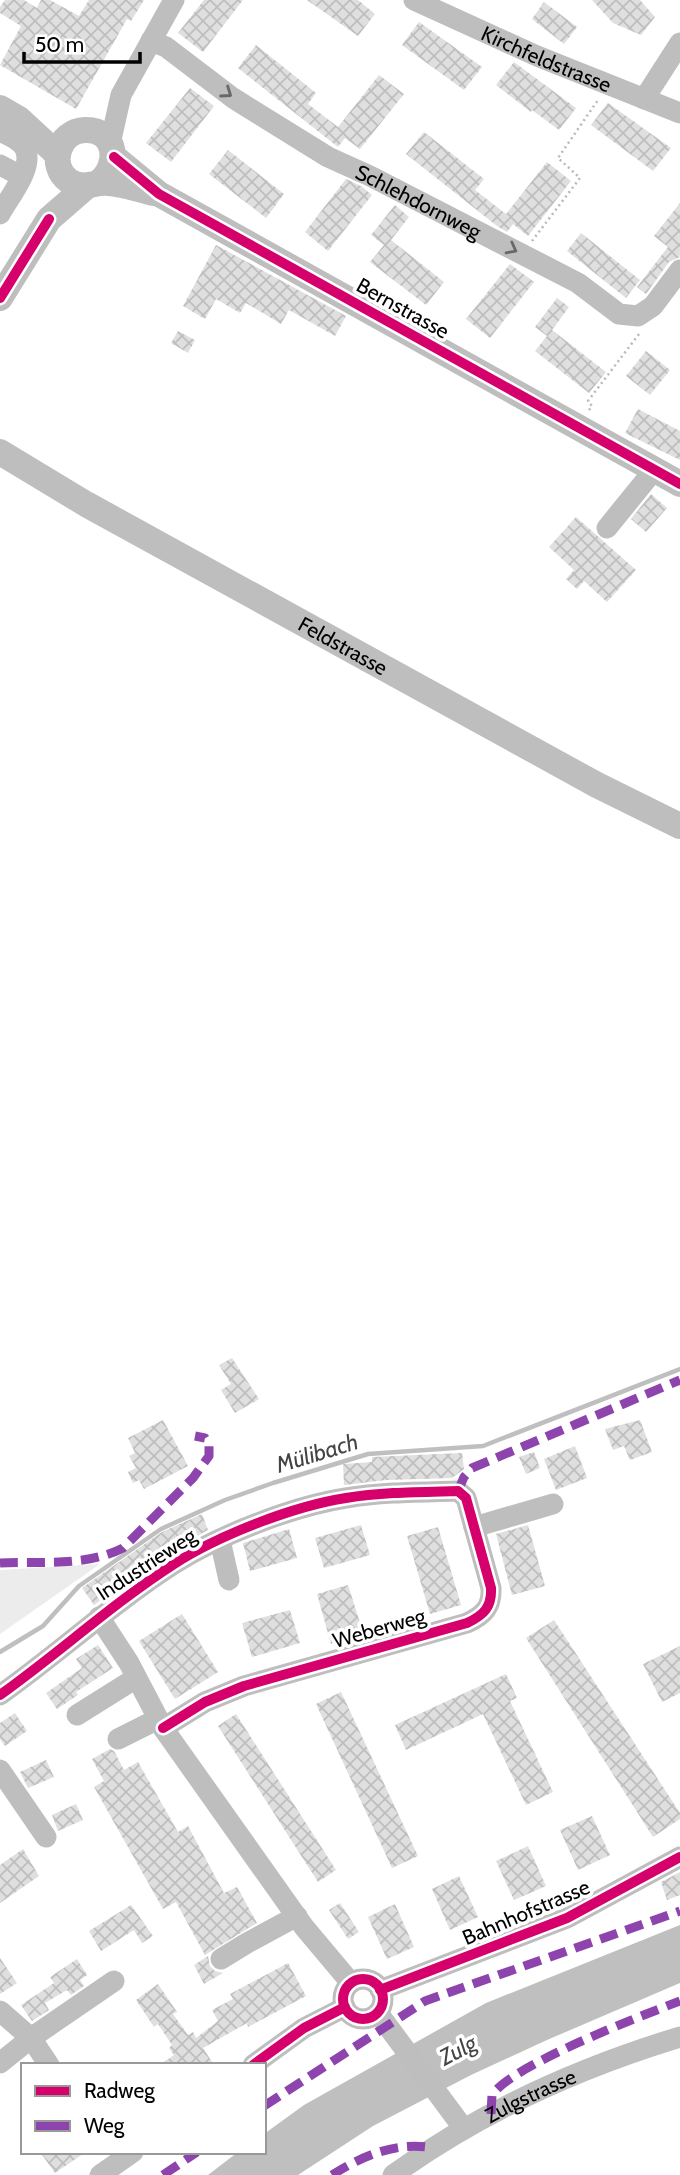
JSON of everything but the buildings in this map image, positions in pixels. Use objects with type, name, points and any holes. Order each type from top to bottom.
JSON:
[{"type":"main road","points":[[6,119],[68,147],[102,135],[112,150],[110,172],[49,219]]},
{"type":"main road","points":[[68,147],[73,183],[93,185]]},
{"type":"main road","points":[[0,298],[49,219],[68,147]]},
{"type":"main road","name":"Bernstrasse","points":[[112,150],[159,194],[680,484]]},
{"type":"main road","name":"Bernstrasse","points":[[93,185],[111,183],[159,194]]},
{"type":"main road","name":"Feldstrasse","points":[[3,456],[597,785],[680,826]]},
{"type":"street","points":[[68,147],[121,95],[174,0]]},
{"type":"street","name":"Kirchfeldstrasse","points":[[414,0],[607,86],[680,113]]},
{"type":"street","name":"Schlehdornweg","points":[[151,41],[166,47],[233,98],[328,157],[578,283],[619,314],[638,316]]},
{"type":"street","points":[[644,99],[680,43]]},
{"type":"street","points":[[112,150],[121,95]]},
{"type":"street","points":[[0,214],[27,164],[24,148],[6,119]]},
{"type":"street","points":[[0,165],[21,176]]},
{"type":"street","points":[[638,316],[653,306],[680,270]]},
{"type":"street","points":[[607,528],[654,470]]},
{"type":"street","name":"Weberweg","points":[[161,1723],[244,1686],[467,1623],[480,1617],[491,1600],[491,1588],[466,1498],[458,1491]]},
{"type":"street","name":"Industrieweg","points":[[0,1695],[99,1617],[175,1563],[220,1540],[252,1526],[324,1502],[349,1497],[458,1491]]},
{"type":"street","points":[[474,1527],[553,1504]]},
{"type":"street","points":[[220,1540],[229,1580]]},
{"type":"street","points":[[99,1617],[118,1644],[161,1723],[301,1922],[351,1983]]},
{"type":"street","points":[[76,1715],[136,1678]]},
{"type":"street","points":[[118,1739],[161,1723]]},
{"type":"street","points":[[0,1770],[46,1837]]},
{"type":"street","name":"Bahnhofstrasse","points":[[380,1990],[567,1918],[680,1857]]},
{"type":"street","points":[[254,1955],[301,1922]]},
{"type":"street","points":[[221,1959],[301,1922]]},
{"type":"street","points":[[367,1980],[375,1983],[380,1990],[383,2001],[378,2013],[370,2018],[360,2019],[351,2015],[345,2007],[344,1994],[351,1983],[367,1980]]},
{"type":"street","points":[[0,2063],[31,2038],[114,1981]]},
{"type":"street","points":[[256,2063],[304,2028],[345,2007]]},
{"type":"street","points":[[0,2011],[31,2038],[48,2063]]},
{"type":"street","points":[[378,2013],[444,2098],[464,2129]]},
{"type":"street","name":"Zulgstrasse","points":[[393,2175],[464,2129],[518,2099],[572,2075],[680,2037]]},
{"type":"path","points":[[522,254],[580,178],[558,158],[607,86]]},
{"type":"path","points":[[576,426],[592,406],[588,401],[640,332],[638,316]]},
{"type":"shaded area","points":[[100,1564],[0,1634],[0,1570]]},
{"type":"water","name":"Zulg","points":[[680,1925],[680,1983],[471,2075],[373,2126],[298,2175],[208,2175],[235,2154],[266,2154],[266,2133],[304,2105],[486,2003]]},
{"type":"waterway","name":"Mülibach","points":[[0,1652],[43,1626],[79,1586],[161,1529],[225,1500],[368,1454],[483,1446],[680,1369]]},
{"type":"marked path","points":[[458,1491],[464,1477],[472,1468],[680,1380]]},
{"type":"marked path","points":[[0,1563],[78,1561],[123,1548],[193,1478],[209,1456],[209,1445],[205,1438],[195,1436]]},
{"type":"marked path","points":[[266,2105],[425,2001],[680,1911]]},
{"type":"marked path","points":[[491,2114],[492,2095],[524,2070],[579,2042],[680,2001]]},
{"type":"marked path","points":[[332,2175],[368,2156],[393,2148],[433,2148]]},
{"type":"marked path","points":[[163,2175],[194,2154]]},
{"type":"cycle path","points":[[114,157],[159,194],[680,484]]},
{"type":"cycle path","points":[[0,298],[49,219]]},
{"type":"cycle path","points":[[0,1695],[151,1579],[192,1553],[234,1532],[304,1508],[346,1498],[388,1493],[458,1491],[466,1498],[491,1588],[486,1610],[478,1617],[467,1623],[244,1686],[205,1702],[163,1728]]},
{"type":"cycle path","points":[[380,1990],[567,1918],[680,1857]]},
{"type":"cycle path","points":[[363,1979],[377,1985],[383,1999],[377,2013],[363,2019],[349,2013],[343,1999],[349,1985],[363,1979]]},
{"type":"cycle path","points":[[256,2063],[304,2028],[345,2007]]}]
